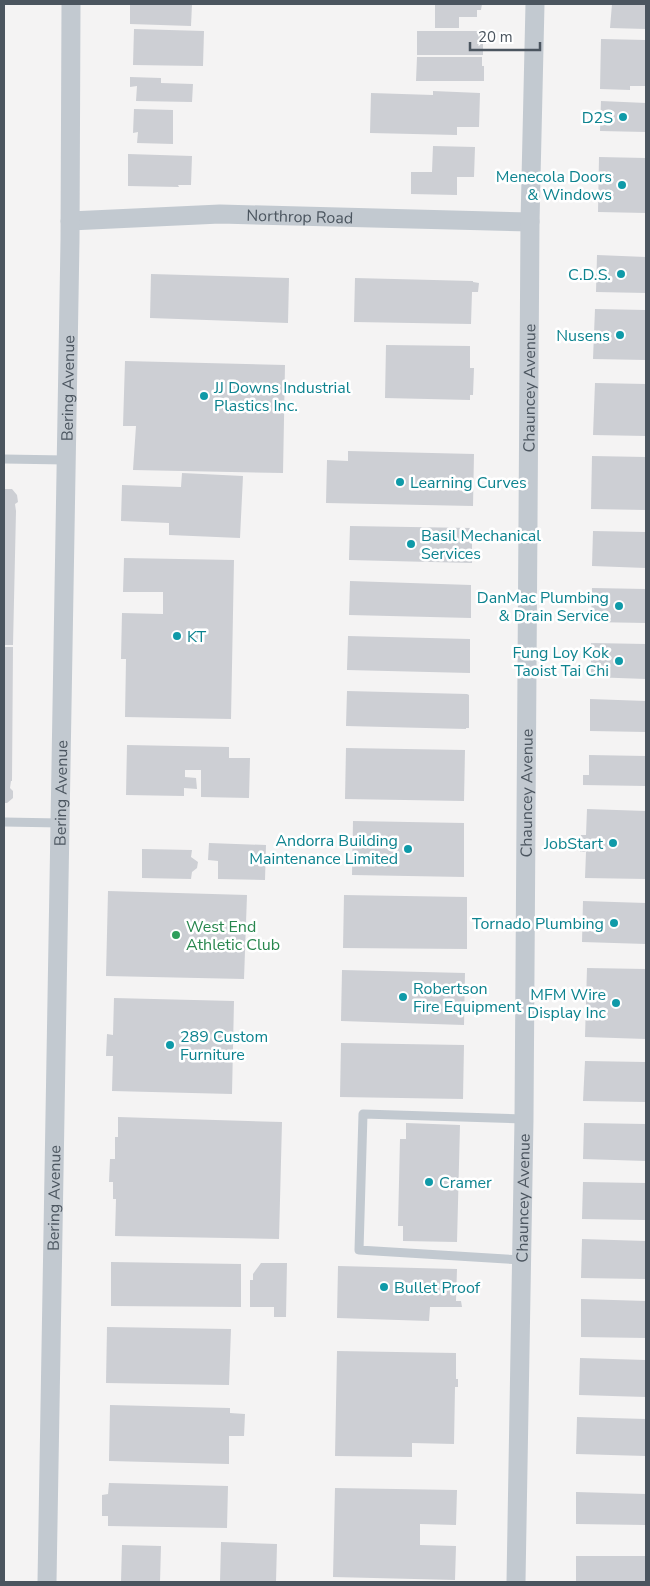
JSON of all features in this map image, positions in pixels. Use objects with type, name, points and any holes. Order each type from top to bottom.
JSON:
[{"type":"street","name":"Bering Avenue","points":[[47,1582],[70,222],[71,4]]},
{"type":"street","name":"Chauncey Avenue","points":[[516,1582],[524,1119],[530,222],[535,4]]},
{"type":"street","name":"Northrop Road","points":[[70,222],[220,214],[530,222]]},
{"type":"lane","points":[[4,459],[66,460]]},
{"type":"lane","points":[[4,822],[60,823]]},
{"type":"lane","points":[[522,1260],[360,1250],[360,1241],[362,1114],[524,1119]]},
{"type":"building","points":[[130,4],[192,4],[191,26],[130,24]]},
{"type":"building","points":[[435,4],[482,4],[481,10],[477,10],[477,17],[459,17],[459,28],[435,28]]},
{"type":"building","points":[[612,4],[646,4],[646,29],[610,28]]},
{"type":"building","points":[[134,29],[204,31],[203,66],[133,65]]},
{"type":"building","points":[[417,31],[484,31],[486,33],[486,44],[483,44],[483,55],[417,55]]},
{"type":"building","points":[[601,39],[646,40],[646,86],[630,86],[630,90],[600,89]]},
{"type":"building","points":[[417,57],[482,57],[484,81],[416,81]]},
{"type":"building","points":[[130,77],[161,78],[161,83],[193,84],[192,102],[136,101],[137,86],[130,87]]},
{"type":"building","points":[[433,91],[480,93],[479,127],[457,127],[457,135],[370,133],[371,93],[433,95]]},
{"type":"building","name":"D2S","points":[[601,101],[646,103],[646,132],[600,131]]},
{"type":"building","points":[[134,109],[173,110],[173,144],[137,143],[138,132],[133,133]]},
{"type":"building","points":[[433,146],[475,147],[474,177],[457,177],[457,195],[411,194],[411,172],[432,172]]},
{"type":"building","points":[[128,154],[192,156],[191,185],[178,185],[179,187],[128,186]]},
{"type":"building","name":"Menecola Doors & Windows","points":[[599,157],[646,158],[646,213],[598,212]]},
{"type":"building","name":"C.D.S.","points":[[597,255],[646,257],[646,293],[596,292]]},
{"type":"building","points":[[151,274],[289,278],[288,323],[150,318]]},
{"type":"building","points":[[355,278],[473,281],[479,283],[478,292],[472,292],[471,324],[354,322]]},
{"type":"building","name":"Nusens","points":[[595,309],[646,310],[646,360],[593,359]]},
{"type":"building","points":[[386,345],[470,346],[470,368],[474,368],[473,395],[470,395],[470,400],[385,398]]},
{"type":"building","name":"JJ Downs Industrial Plastics Inc.","points":[[125,361],[285,365],[283,473],[133,470],[136,426],[123,426]]},
{"type":"building","points":[[595,383],[646,384],[646,436],[593,435]]},
{"type":"building","name":"Learning Curves","points":[[348,451],[474,454],[473,506],[326,503],[327,460],[348,461]]},
{"type":"building","points":[[592,456],[646,457],[646,510],[591,509]]},
{"type":"building","points":[[182,473],[243,476],[240,538],[169,535],[169,523],[121,521],[122,485],[181,487]]},
{"type":"building","points":[[5,489],[12,489],[17,495],[18,502],[15,504],[13,645],[4,645]]},
{"type":"building","name":"Basil Mechanical Services","points":[[350,526],[472,528],[472,563],[349,560]]},
{"type":"building","points":[[593,531],[646,532],[646,568],[592,566]]},
{"type":"building","name":"KT","points":[[124,558],[234,560],[231,719],[125,717],[126,659],[121,659],[122,613],[163,614],[163,592],[123,592]]},
{"type":"building","points":[[350,581],[471,585],[471,618],[349,615]]},
{"type":"building","name":"DanMac Plumbing & Drain Service","points":[[592,588],[646,589],[646,623],[591,622]]},
{"type":"building","points":[[348,636],[470,639],[470,673],[347,670]]},
{"type":"building","name":"Fung Loy Kok Taoist Tai Chi","points":[[591,643],[646,644],[646,679],[591,677]]},
{"type":"building","points":[[4,647],[13,647],[12,781],[10,788],[13,791],[13,798],[7,803],[4,803]]},
{"type":"building","points":[[347,691],[467,694],[469,695],[469,728],[346,726]]},
{"type":"building","points":[[590,699],[646,701],[646,732],[590,731]]},
{"type":"building","points":[[127,745],[229,747],[229,758],[250,758],[249,798],[201,797],[201,770],[185,770],[185,777],[196,778],[197,789],[184,788],[184,796],[126,795]]},
{"type":"building","points":[[346,748],[465,750],[464,801],[345,799]]},
{"type":"building","points":[[589,755],[646,756],[646,786],[583,785],[583,775],[589,775]]},
{"type":"building","name":"JobStart","points":[[587,809],[646,811],[646,879],[585,878],[586,852],[580,852],[581,835],[586,835]]},
{"type":"building","name":"Andorra Building Maintenance Limited","points":[[353,821],[464,823],[464,877],[352,875]]},
{"type":"building","points":[[209,843],[266,845],[265,880],[218,879],[218,861],[208,860]]},
{"type":"building","points":[[142,849],[192,850],[191,857],[198,862],[197,868],[192,872],[191,879],[142,878]]},
{"type":"building","name":"West End Athletic Club","points":[[108,891],[247,895],[244,979],[106,976]]},
{"type":"building","points":[[344,895],[467,897],[467,949],[343,948]]},
{"type":"building","name":"Tornado Plumbing","points":[[583,901],[646,903],[646,944],[582,942]]},
{"type":"building","name":"MFM Wire Display Inc","points":[[587,968],[646,969],[646,1039],[585,1037]]},
{"type":"building","name":"Robertson Fire Equipment","points":[[342,970],[465,973],[464,1025],[341,1021]]},
{"type":"building","name":"289 Custom Furniture","points":[[114,998],[234,1001],[232,1094],[112,1091],[113,1056],[106,1056],[107,1034],[113,1035]]},
{"type":"building","points":[[341,1043],[464,1045],[463,1099],[340,1097]]},
{"type":"building","points":[[585,1061],[646,1062],[646,1102],[583,1101]]},
{"type":"building","points":[[118,1117],[282,1122],[279,1239],[115,1236],[116,1199],[113,1199],[113,1182],[109,1182],[110,1159],[115,1159],[115,1137],[118,1137]]},
{"type":"building","name":"Cramer","points":[[406,1123],[460,1125],[457,1242],[403,1241],[403,1226],[398,1226],[400,1139],[406,1139]]},
{"type":"building","points":[[584,1123],[646,1124],[646,1161],[583,1159]]},
{"type":"building","points":[[583,1182],[646,1183],[646,1220],[582,1219]]},
{"type":"building","points":[[582,1239],[646,1241],[646,1279],[581,1278]]},
{"type":"building","points":[[111,1262],[241,1264],[241,1307],[111,1306]]},
{"type":"building","points":[[261,1263],[287,1263],[286,1317],[274,1317],[274,1307],[250,1307],[250,1280],[253,1280],[253,1274]]},
{"type":"building","name":"Bullet Proof","points":[[338,1266],[457,1269],[456,1301],[461,1301],[462,1307],[430,1307],[429,1321],[337,1318]]},
{"type":"building","points":[[581,1299],[646,1301],[646,1338],[581,1337]]},
{"type":"building","points":[[107,1327],[231,1329],[229,1385],[106,1383]]},
{"type":"building","points":[[337,1351],[456,1353],[456,1379],[458,1379],[458,1387],[455,1387],[454,1444],[412,1443],[412,1457],[335,1456]]},
{"type":"building","points":[[580,1358],[646,1360],[646,1397],[579,1395]]},
{"type":"building","points":[[110,1405],[230,1408],[230,1413],[245,1414],[244,1436],[229,1436],[229,1464],[109,1461]]},
{"type":"building","points":[[577,1417],[646,1419],[646,1456],[576,1454]]},
{"type":"building","points":[[109,1483],[228,1486],[227,1528],[108,1526],[108,1516],[102,1516],[102,1495],[108,1494]]},
{"type":"building","points":[[335,1488],[457,1490],[456,1525],[420,1524],[420,1545],[456,1546],[455,1580],[333,1577]]},
{"type":"building","points":[[576,1492],[646,1494],[646,1525],[576,1524]]},
{"type":"building","points":[[221,1542],[277,1544],[276,1582],[220,1582]]},
{"type":"building","points":[[122,1545],[161,1546],[160,1582],[121,1582]]},
{"type":"building","points":[[576,1556],[646,1556],[646,1582],[576,1582]]},
{"type":"place","name":"D2S","points":[[623,117]]},
{"type":"place","name":"Menecola Doors & Windows","points":[[622,185]]},
{"type":"place","name":"C.D.S.","points":[[621,274]]},
{"type":"place","name":"Nusens","points":[[620,335]]},
{"type":"place","name":"JJ Downs Industrial Plastics Inc.","points":[[204,396]]},
{"type":"place","name":"Learning Curves","points":[[400,482]]},
{"type":"place","name":"Basil Mechanical Services","points":[[411,544]]},
{"type":"place","name":"DanMac Plumbing & Drain Service","points":[[619,606]]},
{"type":"place","name":"KT","points":[[177,636]]},
{"type":"place","name":"Fung Loy Kok Taoist Tai Chi","points":[[619,661]]},
{"type":"place","name":"JobStart","points":[[613,843]]},
{"type":"place","name":"Andorra Building Maintenance Limited","points":[[408,849]]},
{"type":"place","name":"Tornado Plumbing","points":[[614,923]]},
{"type":"place","name":"West End Athletic Club","points":[[176,935]]},
{"type":"place","name":"Robertson Fire Equipment","points":[[403,997]]},
{"type":"place","name":"MFM Wire Display Inc","points":[[616,1003]]},
{"type":"place","name":"289 Custom Furniture","points":[[170,1045]]},
{"type":"place","name":"Cramer","points":[[429,1182]]},
{"type":"place","name":"Bullet Proof","points":[[384,1287]]}]
